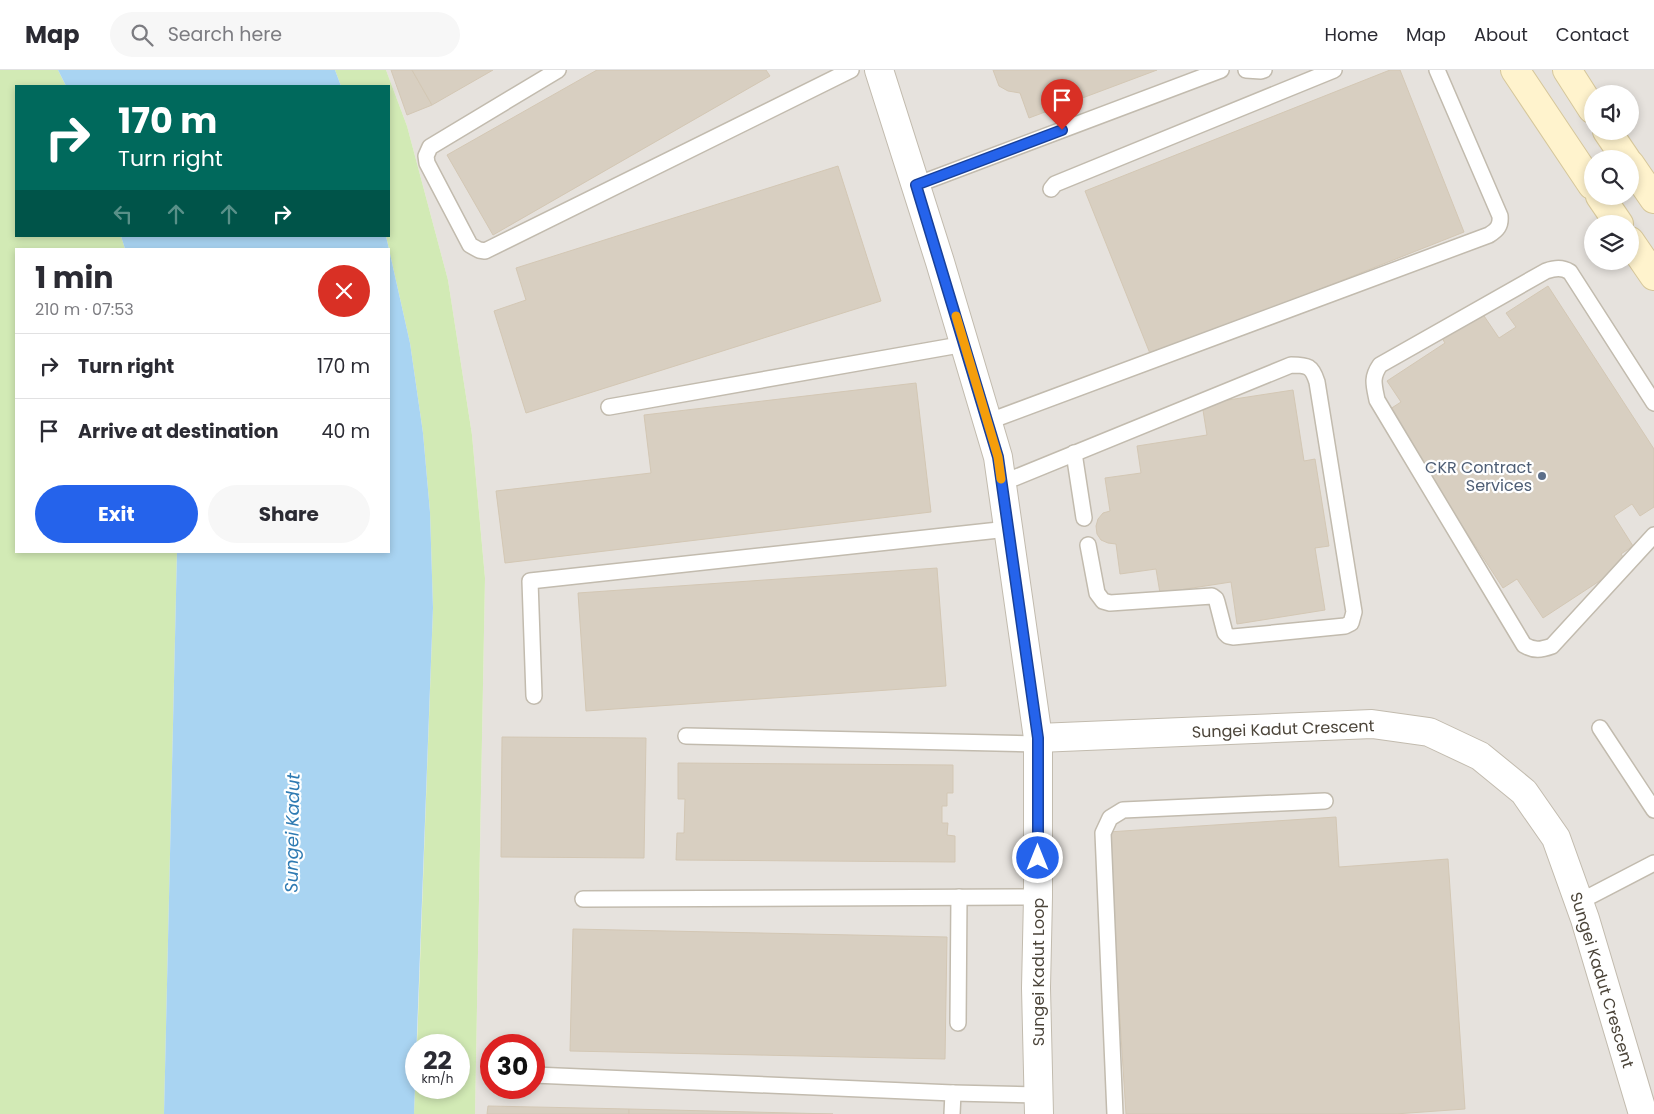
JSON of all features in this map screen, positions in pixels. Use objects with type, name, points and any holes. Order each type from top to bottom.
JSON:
[{"type":"main road","points":[[1515,70],[1584,173]]},
{"type":"main road","points":[[1567,70],[1584,97]]},
{"type":"main road","points":[[1639,254],[1654,276]]},
{"type":"street","name":"Sungei Kadut Loop","points":[[879,70],[965,344],[998,457],[1038,741],[1036,988],[1039,1105]]},
{"type":"street","name":"Sungei Kadut Crescent","points":[[1038,741],[1372,724],[1429,732],[1480,756],[1524,792],[1556,838],[1579,902],[1643,1114]]},
{"type":"lane","points":[[558,70],[430,148],[426,156],[427,163],[470,245],[479,250],[486,251],[851,70]]},
{"type":"lane","points":[[916,185],[1220,70]]},
{"type":"lane","points":[[1246,70],[1264,70]]},
{"type":"lane","points":[[1051,189],[1055,184],[1334,70]]},
{"type":"lane","points":[[988,422],[1489,235],[1497,230],[1500,224],[1500,216],[1437,70]]},
{"type":"lane","points":[[1654,403],[1570,272],[1564,269],[1554,268],[1546,271],[1380,365],[1374,374],[1377,400],[1524,645],[1530,649],[1538,650],[1552,646],[1654,535]]},
{"type":"lane","points":[[609,407],[965,344]]},
{"type":"lane","points":[[1002,483],[1291,365],[1309,367],[1314,373],[1354,612],[1351,623],[1346,626],[1233,637],[1228,636],[1224,630],[1216,599],[1212,596],[1110,603],[1103,601],[1097,593],[1088,546]]},
{"type":"lane","points":[[1074,454],[1084,518]]},
{"type":"lane","points":[[534,696],[530,581],[1008,528]]},
{"type":"lane","points":[[1600,728],[1654,810]]},
{"type":"lane","points":[[686,736],[1038,741]]},
{"type":"lane","points":[[1115,1114],[1103,833],[1110,818],[1123,810],[1325,801]]},
{"type":"lane","points":[[1579,902],[1654,863]]},
{"type":"lane","points":[[583,899],[1038,896]]},
{"type":"lane","points":[[958,1023],[959,897]]},
{"type":"lane","points":[[545,1075],[953,1093],[1039,1105]]},
{"type":"lane","points":[[952,1114],[953,1093]]},
{"type":"shaded area","points":[[386,70],[1654,70],[1654,1114],[475,1114],[485,578],[472,435],[448,280],[407,126]]},
{"type":"green space","points":[[0,70],[58,70],[66,85],[15,85],[15,237],[121,237],[125,248],[15,248],[15,553],[177,553],[164,1114],[0,1114]]},
{"type":"green space","points":[[335,70],[386,70],[407,126],[448,280],[472,435],[485,578],[475,1114],[414,1114],[415,1099],[470,1099],[470,1034],[417,1034],[433,608],[430,512],[423,433],[410,343],[386,237],[390,237],[390,85],[341,85]]},
{"type":"water","points":[[58,70],[335,70],[341,85],[66,85]]},
{"type":"water","points":[[121,237],[386,237],[389,248],[125,248]]},
{"type":"water","name":"Sungei Kadut","points":[[390,253],[410,343],[423,433],[430,512],[433,608],[417,1034],[405,1034],[405,1099],[415,1099],[414,1114],[164,1114],[177,553],[390,553]]},
{"type":"building","points":[[391,70],[412,70],[432,105],[407,115]]},
{"type":"building","points":[[412,70],[493,70],[432,105]]},
{"type":"building","points":[[597,70],[766,70],[770,76],[493,235],[447,155]]},
{"type":"building","points":[[993,70],[1157,70],[1029,118],[1020,93],[1008,91],[999,86]]},
{"type":"building","points":[[1390,70],[1400,70],[1464,232],[1151,356],[1085,191]]},
{"type":"building","points":[[838,166],[881,301],[526,413],[494,311],[526,300],[516,268]]},
{"type":"building","name":"CKR Contract Services","points":[[1548,286],[1654,449],[1654,507],[1640,516],[1632,504],[1614,516],[1633,546],[1621,554],[1627,563],[1543,618],[1517,579],[1503,588],[1387,411],[1401,402],[1387,381],[1445,343],[1440,335],[1480,310],[1499,338],[1516,327],[1506,313]]},
{"type":"building","points":[[916,383],[931,512],[505,563],[496,491],[651,473],[644,415]]},
{"type":"building","points":[[1293,390],[1304,461],[1315,459],[1329,546],[1315,548],[1325,610],[1237,624],[1231,582],[1160,593],[1156,569],[1120,574],[1116,544],[1101,540],[1097,534],[1096,526],[1098,519],[1103,513],[1110,511],[1105,478],[1141,473],[1137,446],[1207,435],[1202,404]]},
{"type":"building","points":[[937,568],[946,686],[586,711],[578,593]]},
{"type":"building","points":[[502,737],[646,738],[644,858],[501,857]]},
{"type":"building","points":[[678,763],[953,765],[953,793],[947,793],[947,806],[942,806],[942,823],[948,823],[947,835],[955,836],[955,862],[676,860],[677,833],[684,833],[685,799],[678,799]]},
{"type":"building","points":[[1336,817],[1339,867],[1448,859],[1465,1109],[1395,1114],[1126,1114],[1108,832]]},
{"type":"building","points":[[573,929],[947,937],[945,1059],[570,1051]]},
{"type":"building","points":[[488,1106],[629,1109],[629,1114],[487,1114]]},
{"type":"building","points":[[629,1109],[833,1114],[629,1114]]},
{"type":"slow traffic","points":[[956,316],[998,457],[1001,479]]},
{"type":"place","name":"CKR Contract Services","points":[[1542,476]]},
{"type":"route","points":[[1038,858],[1038,738],[998,457],[916,185],[1062,130]]}]
